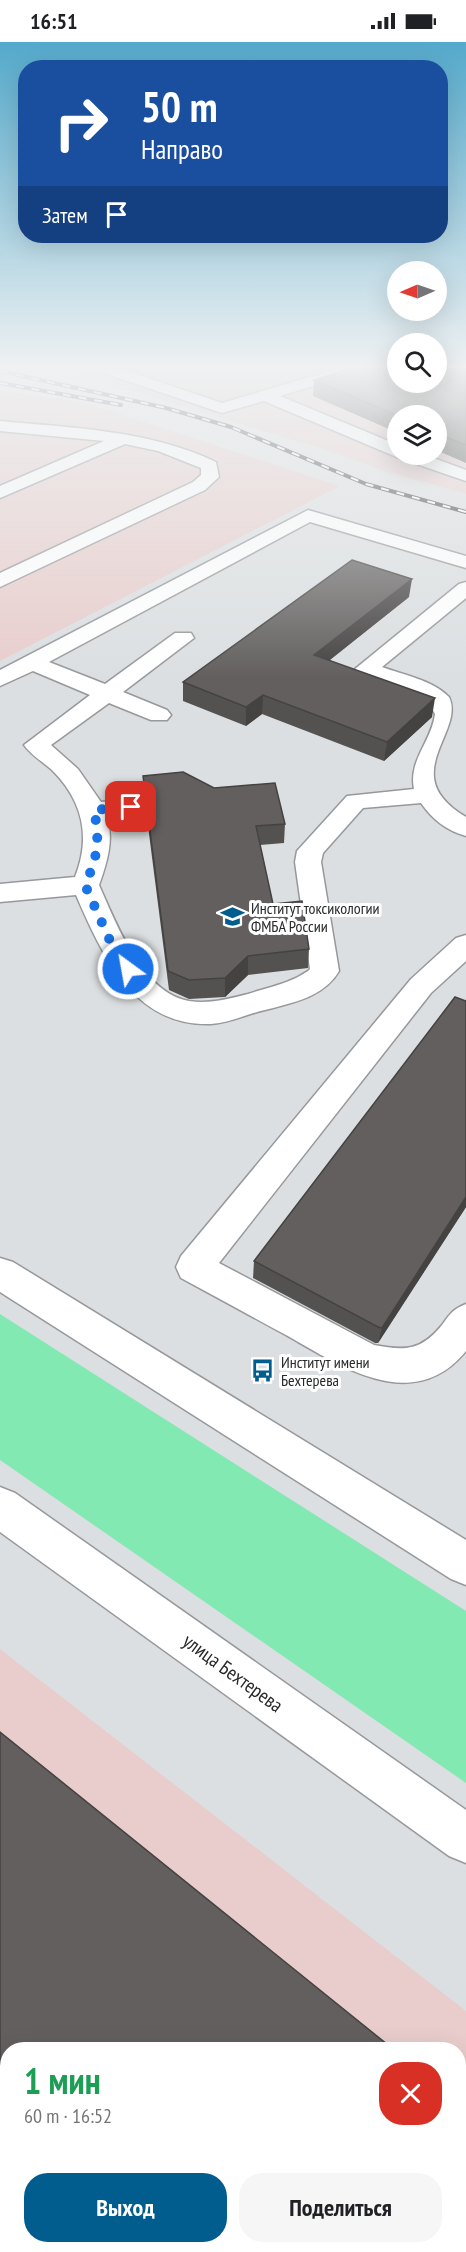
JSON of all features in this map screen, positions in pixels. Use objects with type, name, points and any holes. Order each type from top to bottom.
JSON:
[{"type":"street","points":[[0,493],[47,472]]},
{"type":"street","points":[[0,581],[199,486],[210,477],[210,472]]},
{"type":"street","points":[[0,679],[308,516],[466,562]]},
{"type":"street","points":[[466,588],[366,669],[430,694],[442,703],[449,714],[448,726],[423,776],[427,795],[440,812],[466,828]]},
{"type":"street","points":[[183,638],[36,746],[62,764],[81,787],[94,810],[99,838],[94,866],[85,885],[116,954],[138,984],[172,1010],[212,1013],[301,989],[317,981],[325,971],[308,862],[310,851],[356,801],[427,795]]},
{"type":"street","points":[[30,663],[159,715]]},
{"type":"street","points":[[94,810],[131,807]]},
{"type":"street","points":[[0,892],[85,885]]},
{"type":"street","points":[[466,945],[421,986],[194,1268],[368,1361],[393,1367],[418,1366],[440,1357],[454,1341],[466,1320]]},
{"type":"street","points":[[0,1273],[465,1560]]},
{"type":"street","name":"улица Бехтерева","points":[[0,1507],[466,1839]]},
{"type":"shaded area","points":[[0,472],[297,472],[340,486],[0,661]]},
{"type":"shaded area","points":[[388,472],[466,472],[466,494]]},
{"type":"shaded area","points":[[0,1649],[466,2011],[466,2042],[0,2042]]},
{"type":"green space","points":[[0,1314],[466,1611],[466,1783],[0,1460]]},
{"type":"building","points":[[352,560],[412,579],[314,655],[435,698],[387,742],[263,695],[246,707],[183,682]]},
{"type":"building","points":[[183,772],[214,788],[275,783],[285,824],[256,826],[273,904],[302,901],[309,949],[248,956],[225,978],[189,980],[168,971],[143,776]]},
{"type":"building","points":[[455,997],[466,1001],[466,1197],[382,1328],[254,1261]]},
{"type":"building","points":[[0,1732],[384,2042],[0,2042]]},
{"type":"railway","points":[[338,472],[366,484],[466,512]]},
{"type":"place","name":"Институт токсикологии ФМБА России","points":[[233,917]]},
{"type":"place","name":"Институт имени Бехтерева","points":[[263,1371]]},
{"type":"route","points":[[128,969],[116,954],[85,885],[94,866],[99,838],[94,810],[131,807]]}]
